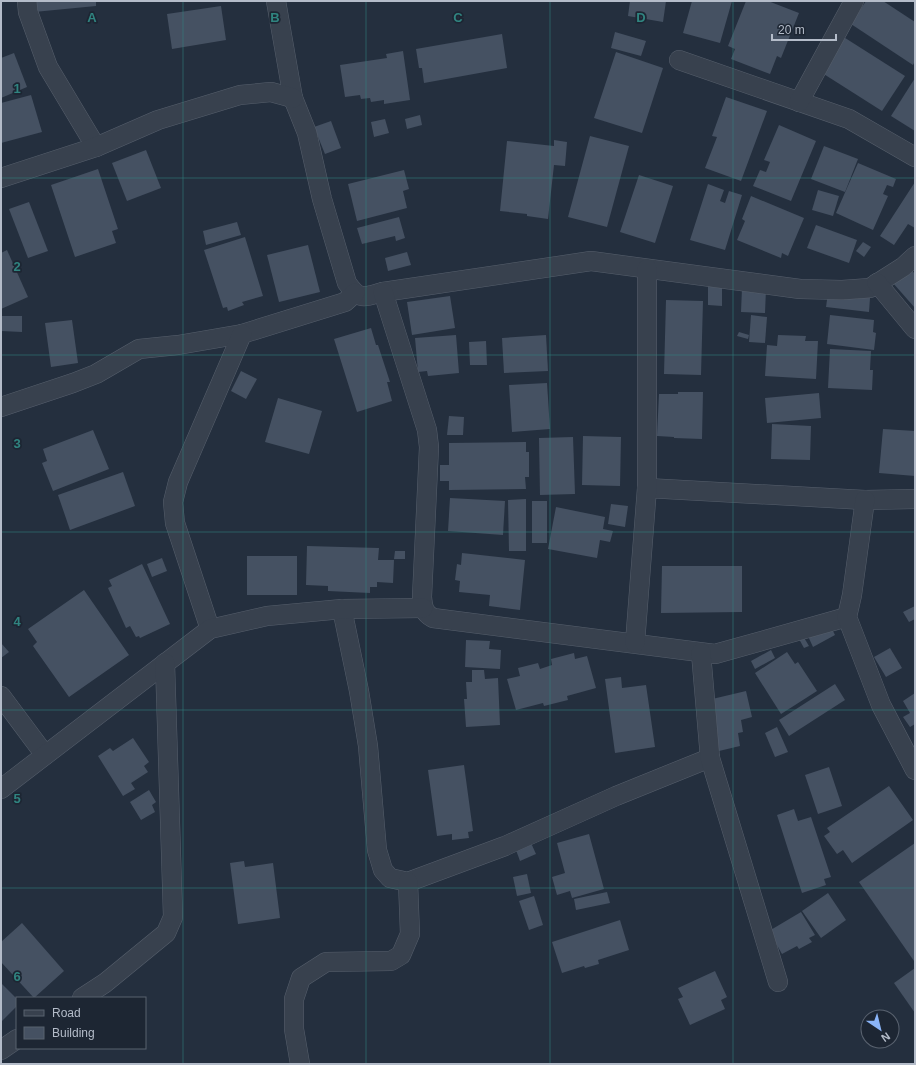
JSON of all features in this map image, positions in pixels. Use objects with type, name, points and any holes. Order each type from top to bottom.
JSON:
[{"type":"street","points":[[27,1],[28,12],[48,67],[96,147]]},
{"type":"street","points":[[276,1],[293,98],[307,133],[322,199],[346,283],[354,293],[363,297],[383,292],[591,261],[800,289],[842,290],[870,288],[903,267],[915,256]]},
{"type":"street","points":[[799,102],[854,1]]},
{"type":"street","points":[[680,60],[849,119],[915,157]]},
{"type":"street","points":[[1,178],[96,147],[158,120],[240,95],[271,92],[293,98]]},
{"type":"street","points":[[635,643],[647,488],[647,269]]},
{"type":"street","points":[[877,283],[915,329]]},
{"type":"street","points":[[383,292],[427,436],[429,447],[422,597],[423,608],[427,614],[433,618],[715,654],[847,617]]},
{"type":"street","points":[[1,406],[96,374],[139,349],[178,345],[242,334],[345,302],[354,293]]},
{"type":"street","points":[[210,629],[175,523],[173,502],[178,482],[242,334]]},
{"type":"street","points":[[647,488],[865,500],[915,499]]},
{"type":"street","points":[[865,500],[852,595],[847,617],[881,705],[915,770]]},
{"type":"street","points":[[1,789],[210,629],[267,616],[342,608],[423,608]]},
{"type":"street","points":[[342,608],[359,691],[368,746],[376,850],[383,870],[390,878],[408,882],[504,846],[616,796],[710,758]]},
{"type":"street","points":[[701,653],[710,758],[778,982]]},
{"type":"street","points":[[84,997],[105,983],[166,933],[173,916],[165,663]]},
{"type":"street","points":[[1,696],[44,755]]},
{"type":"street","points":[[300,1064],[294,1029],[294,999],[301,978],[326,962],[391,961],[402,955],[410,934],[408,882]]},
{"type":"street","points":[[1,1050],[16,1040]]},
{"type":"building","points":[[33,1],[96,1],[96,6],[34,12]]},
{"type":"building","points":[[630,1],[666,1],[663,22],[628,16]]},
{"type":"building","points":[[692,1],[732,1],[720,43],[683,33]]},
{"type":"building","points":[[746,1],[768,1],[799,13],[781,58],[777,56],[770,74],[731,59],[735,49],[728,46]]},
{"type":"building","points":[[866,1],[883,1],[915,22],[915,61],[913,65],[851,24]]},
{"type":"building","points":[[221,6],[226,40],[172,49],[167,14]]},
{"type":"building","points":[[615,32],[646,41],[641,56],[611,48]]},
{"type":"building","points":[[502,34],[507,68],[424,83],[422,68],[419,68],[416,49]]},
{"type":"building","points":[[842,36],[905,76],[882,111],[819,71]]},
{"type":"building","points":[[403,51],[410,100],[384,104],[384,100],[371,102],[370,98],[361,99],[360,95],[345,97],[340,65],[387,58],[386,54]]},
{"type":"building","points":[[616,52],[663,68],[642,133],[594,118]]},
{"type":"building","points":[[14,53],[27,87],[1,98],[1,58]]},
{"type":"building","points":[[915,78],[915,131],[891,116]]},
{"type":"building","points":[[31,95],[42,132],[1,143],[1,103]]},
{"type":"building","points":[[726,97],[767,111],[741,181],[705,168],[717,137],[712,136]]},
{"type":"building","points":[[420,115],[422,125],[407,129],[405,119]]},
{"type":"building","points":[[385,119],[389,133],[374,137],[371,122]]},
{"type":"building","points":[[331,121],[341,148],[325,154],[314,127]]},
{"type":"building","points":[[779,125],[816,141],[791,201],[753,186],[760,170],[766,172],[770,162],[764,160]]},
{"type":"building","points":[[590,136],[629,146],[607,227],[568,217]]},
{"type":"building","points":[[554,140],[567,142],[565,166],[554,165],[548,219],[527,216],[527,214],[500,211],[507,141],[554,146]]},
{"type":"building","points":[[824,146],[858,159],[845,192],[811,179]]},
{"type":"building","points":[[146,150],[161,188],[127,201],[112,163]]},
{"type":"building","points":[[858,163],[896,179],[893,187],[887,185],[883,194],[888,196],[873,230],[836,213]]},
{"type":"building","points":[[98,169],[118,229],[112,231],[116,243],[75,257],[51,185]]},
{"type":"building","points":[[404,170],[409,189],[403,191],[407,208],[357,221],[348,184]]},
{"type":"building","points":[[639,175],[673,186],[655,243],[620,232]]},
{"type":"building","points":[[915,182],[915,228],[908,224],[894,245],[880,236]]},
{"type":"building","points":[[708,184],[724,190],[720,201],[725,203],[729,191],[742,195],[725,250],[690,240]]},
{"type":"building","points":[[818,190],[839,196],[833,216],[812,210]]},
{"type":"building","points":[[751,196],[804,218],[788,256],[782,253],[781,258],[737,240],[745,221],[742,219]]},
{"type":"building","points":[[29,202],[48,251],[28,258],[9,209]]},
{"type":"building","points":[[399,217],[405,238],[396,241],[395,236],[362,244],[357,228]]},
{"type":"building","points":[[237,222],[241,235],[206,245],[203,231]]},
{"type":"building","points":[[816,225],[857,240],[849,263],[807,248]]},
{"type":"building","points":[[245,237],[263,296],[242,302],[244,305],[228,311],[227,307],[223,308],[204,250]]},
{"type":"building","points":[[863,242],[871,247],[864,257],[856,251]]},
{"type":"building","points":[[308,245],[320,292],[279,302],[267,255]]},
{"type":"building","points":[[7,250],[28,297],[1,309],[1,253]]},
{"type":"building","points":[[407,252],[411,265],[388,271],[385,258]]},
{"type":"building","points":[[910,268],[915,274],[915,308],[893,283]]},
{"type":"building","points":[[708,283],[722,283],[722,306],[708,305]]},
{"type":"building","points":[[742,288],[766,289],[765,313],[741,312]]},
{"type":"building","points":[[828,293],[870,298],[869,312],[826,307]]},
{"type":"building","points":[[450,296],[455,328],[412,335],[407,302]]},
{"type":"building","points":[[666,300],[703,301],[701,375],[664,374]]},
{"type":"building","points":[[751,315],[767,317],[765,343],[749,342]]},
{"type":"building","points":[[830,315],[874,320],[873,332],[876,333],[874,350],[827,344]]},
{"type":"building","points":[[1,316],[22,316],[22,332],[1,331]]},
{"type":"building","points":[[72,320],[78,363],[51,367],[45,323]]},
{"type":"building","points":[[371,328],[390,382],[387,382],[392,401],[357,412],[334,339]]},
{"type":"building","points":[[739,332],[749,335],[748,339],[737,336]]},
{"type":"building","points":[[456,335],[459,373],[428,376],[427,371],[418,372],[415,338]]},
{"type":"building","points":[[546,335],[548,371],[504,373],[502,338]]},
{"type":"building","points":[[778,335],[806,336],[805,341],[818,341],[816,379],[765,376],[767,345],[777,346]]},
{"type":"building","points":[[486,341],[487,365],[470,365],[469,342]]},
{"type":"building","points":[[830,349],[871,351],[870,370],[873,370],[872,390],[828,388]]},
{"type":"building","points":[[241,371],[257,379],[246,399],[231,391]]},
{"type":"building","points":[[547,383],[550,429],[512,432],[509,385]]},
{"type":"building","points":[[678,392],[703,392],[702,439],[657,436],[659,394],[678,394]]},
{"type":"building","points":[[819,393],[821,418],[767,423],[765,398]]},
{"type":"building","points":[[278,398],[322,411],[309,454],[265,442]]},
{"type":"building","points":[[449,416],[464,417],[463,435],[447,435]]},
{"type":"building","points":[[772,424],[811,426],[810,460],[771,459]]},
{"type":"building","points":[[883,429],[915,431],[915,476],[879,473]]},
{"type":"building","points":[[93,430],[109,469],[53,491],[42,463],[47,461],[43,449]]},
{"type":"building","points":[[583,436],[621,437],[620,486],[582,485]]},
{"type":"building","points":[[573,437],[575,494],[540,495],[539,438]]},
{"type":"building","points":[[526,442],[526,452],[529,452],[529,477],[525,477],[526,489],[449,490],[449,481],[440,481],[440,465],[449,465],[449,443]]},
{"type":"building","points":[[123,472],[135,506],[70,530],[58,495]]},
{"type":"building","points":[[450,498],[505,501],[503,535],[448,531]]},
{"type":"building","points":[[526,499],[526,551],[509,551],[508,500]]},
{"type":"building","points":[[532,501],[547,501],[547,543],[532,543]]},
{"type":"building","points":[[611,504],[628,506],[625,527],[608,524]]},
{"type":"building","points":[[556,507],[605,517],[603,529],[613,531],[610,542],[600,540],[597,558],[548,549]]},
{"type":"building","points":[[307,546],[379,548],[378,560],[394,560],[393,583],[377,582],[377,587],[370,587],[370,593],[328,591],[328,586],[306,585]]},
{"type":"building","points":[[395,551],[405,551],[405,559],[394,559]]},
{"type":"building","points":[[462,553],[525,560],[520,610],[489,606],[490,595],[459,592],[460,581],[455,580],[457,564],[461,565]]},
{"type":"building","points":[[247,556],[297,556],[297,595],[247,595]]},
{"type":"building","points":[[162,558],[167,571],[152,577],[147,564]]},
{"type":"building","points":[[142,564],[170,624],[140,638],[139,636],[136,637],[130,626],[126,628],[108,588],[112,586],[109,580]]},
{"type":"building","points":[[662,566],[742,566],[742,612],[661,613]]},
{"type":"building","points":[[84,590],[129,655],[69,697],[33,646],[37,642],[28,629]]},
{"type":"building","points":[[915,606],[915,619],[909,622],[903,612]]},
{"type":"building","points":[[829,623],[835,635],[813,647],[807,634]]},
{"type":"building","points":[[803,636],[809,646],[804,648],[799,639]]},
{"type":"building","points":[[466,640],[490,641],[489,649],[501,650],[500,669],[465,667]]},
{"type":"building","points":[[1,643],[9,652],[1,658]]},
{"type":"building","points":[[890,648],[902,668],[886,677],[874,657]]},
{"type":"building","points":[[771,650],[775,658],[755,669],[751,661]]},
{"type":"building","points":[[787,652],[795,664],[798,662],[817,691],[781,714],[755,673]]},
{"type":"building","points":[[574,653],[575,659],[587,656],[596,688],[567,696],[568,700],[544,706],[543,703],[516,710],[507,679],[520,676],[518,668],[538,663],[540,669],[552,665],[551,659]]},
{"type":"building","points":[[472,670],[484,670],[485,679],[498,678],[500,725],[466,727],[464,699],[467,699],[466,682],[472,682]]},
{"type":"building","points":[[621,677],[622,688],[646,685],[655,747],[615,753],[605,679]]},
{"type":"building","points":[[835,684],[845,700],[789,736],[779,720]]},
{"type":"building","points":[[746,691],[752,717],[741,720],[743,732],[738,733],[740,746],[719,751],[708,700]]},
{"type":"building","points":[[915,693],[915,724],[910,727],[903,717],[910,713],[903,701]]},
{"type":"building","points":[[777,727],[788,752],[775,757],[765,733]]},
{"type":"building","points":[[133,738],[149,762],[144,766],[148,772],[131,783],[135,789],[123,796],[98,756],[110,748],[113,751]]},
{"type":"building","points":[[464,765],[473,831],[468,832],[469,838],[452,840],[452,834],[437,836],[428,770]]},
{"type":"building","points":[[829,767],[842,806],[818,814],[805,775]]},
{"type":"building","points":[[889,786],[913,820],[852,863],[843,850],[837,854],[824,836],[830,832],[827,828]]},
{"type":"building","points":[[149,790],[156,802],[152,805],[155,812],[141,820],[130,802]]},
{"type":"building","points":[[794,809],[798,821],[811,817],[831,877],[824,879],[826,885],[802,893],[777,815]]},
{"type":"building","points":[[589,834],[604,889],[572,898],[570,891],[557,895],[552,877],[565,873],[557,843]]},
{"type":"building","points":[[531,843],[536,854],[520,861],[516,850]]},
{"type":"building","points":[[915,843],[915,960],[914,961],[859,882]]},
{"type":"building","points":[[244,861],[245,867],[273,863],[280,918],[238,924],[230,863]]},
{"type":"building","points":[[527,874],[531,893],[517,896],[513,877]]},
{"type":"building","points":[[607,892],[610,903],[576,910],[574,899]]},
{"type":"building","points":[[828,893],[846,920],[821,938],[802,911]]},
{"type":"building","points":[[534,896],[543,925],[529,930],[519,901]]},
{"type":"building","points":[[801,912],[815,935],[809,938],[812,942],[799,949],[797,946],[782,954],[769,931]]},
{"type":"building","points":[[620,920],[629,950],[598,960],[599,964],[585,968],[584,966],[562,973],[552,942]]},
{"type":"building","points":[[22,923],[64,971],[35,997],[33,997],[1,962],[1,942]]},
{"type":"building","points":[[915,968],[915,1013],[894,983]]},
{"type":"building","points":[[715,971],[727,997],[721,1000],[725,1009],[690,1025],[678,999],[683,997],[678,988]]},
{"type":"building","points":[[1,983],[16,998],[16,1007],[1,1022]]}]
